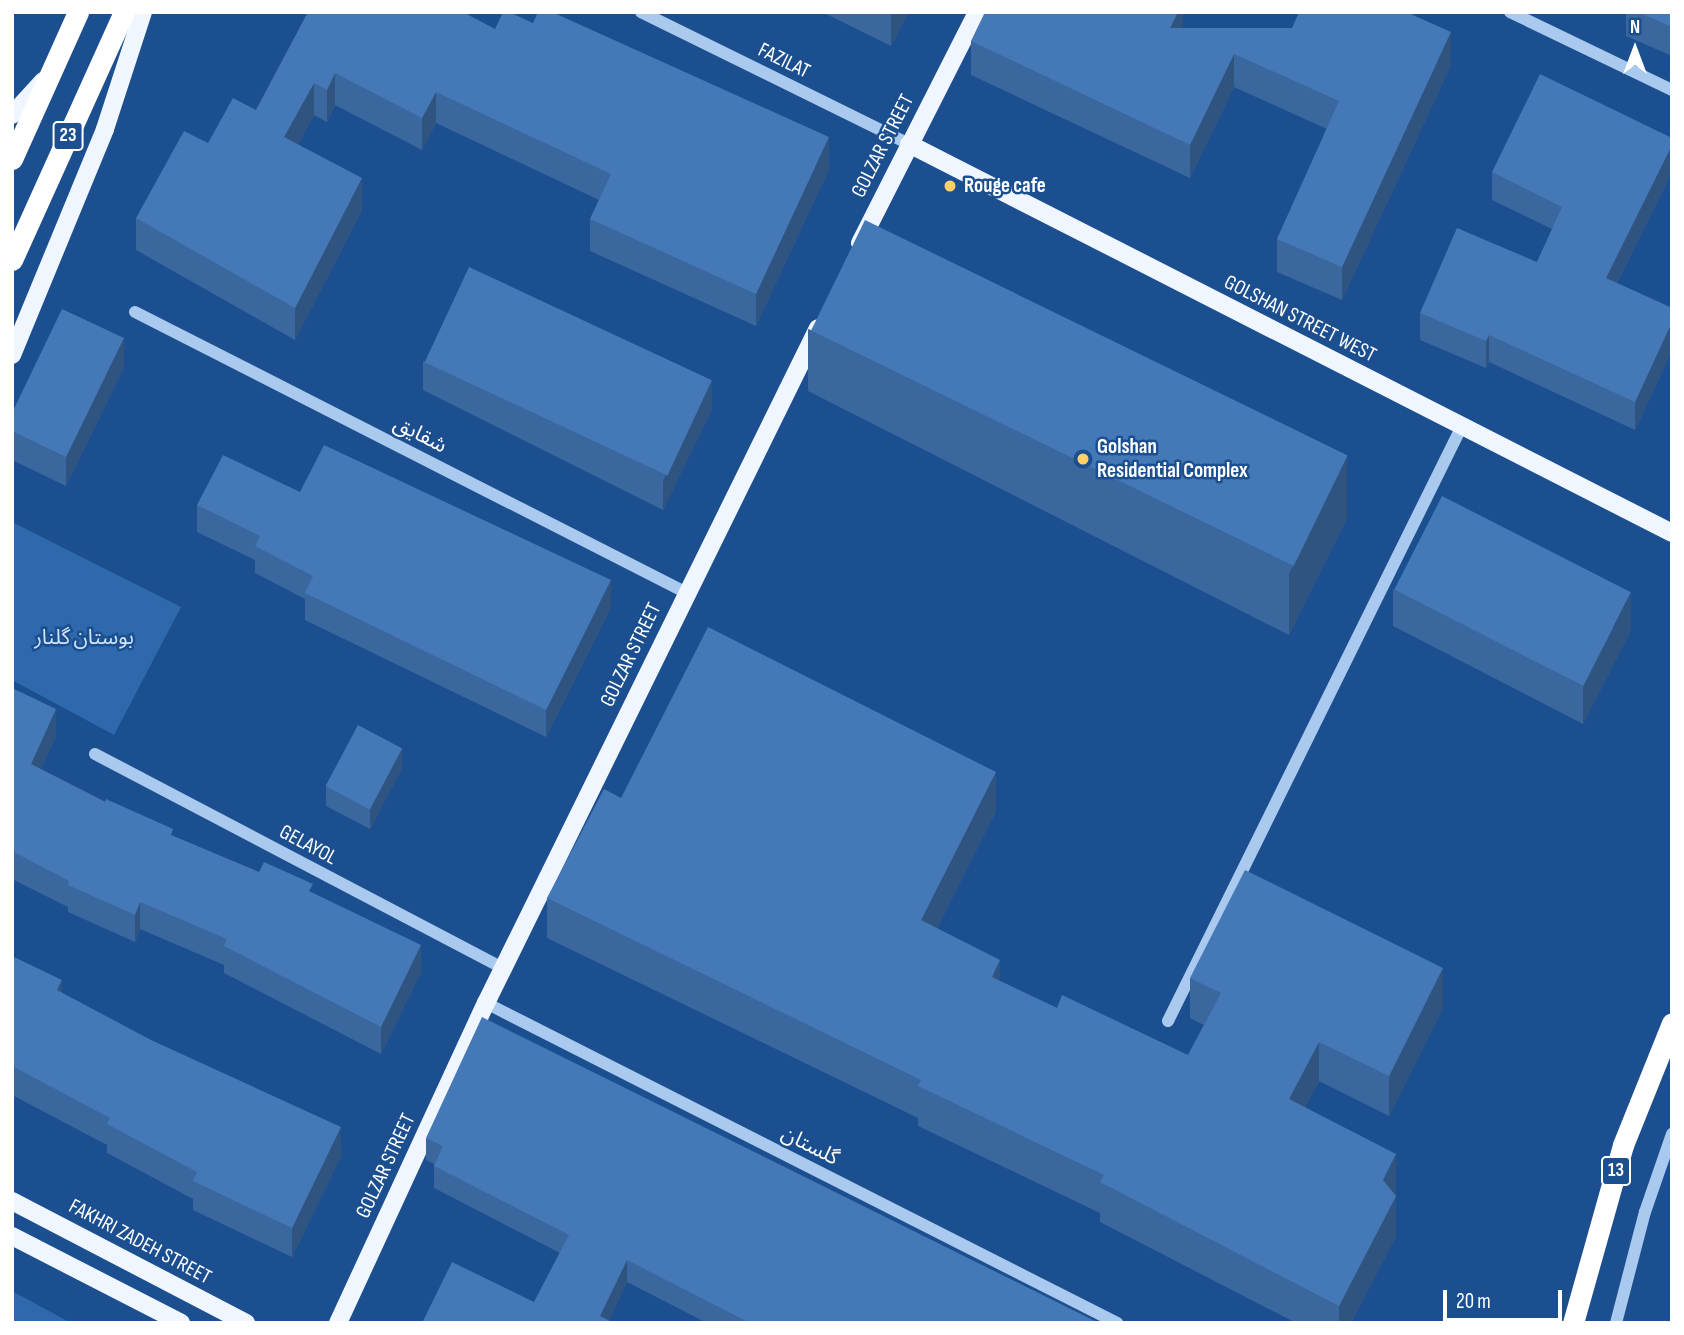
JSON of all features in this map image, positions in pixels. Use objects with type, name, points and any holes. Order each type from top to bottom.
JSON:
[{"type":"highway","name":"23","points":[[12,159],[57,65],[78,12]]},
{"type":"highway","name":"23","points":[[12,260],[124,12]]},
{"type":"highway","name":"13","points":[[1573,1323],[1623,1145],[1672,1023]]},
{"type":"main road","points":[[12,355],[105,129],[144,12]]},
{"type":"main road","name":"GOLZAR STREET","points":[[853,256],[977,12]]},
{"type":"main road","points":[[12,115],[57,65]]},
{"type":"main road","name":"GOLSHAN STREET WEST","points":[[909,144],[1461,428],[1672,533]]},
{"type":"main road","name":"GOLZAR STREET","points":[[338,1323],[486,1003],[828,306]]},
{"type":"main road","name":"FAKHRI ZADEH STREET","points":[[12,1201],[246,1323]]},
{"type":"main road","points":[[12,1236],[181,1323]]},
{"type":"street","name":"FAZILAT","points":[[641,12],[909,144]]},
{"type":"street","points":[[1510,12],[1672,90]]},
{"type":"street","name":"شقایق","points":[[135,312],[687,593]]},
{"type":"street","points":[[1168,1021],[1461,428]]},
{"type":"street","name":"GELAYOL","points":[[94,754],[504,969]]},
{"type":"street","name":"گلستان","points":[[486,1003],[1117,1323]]},
{"type":"street","points":[[1616,1323],[1645,1212],[1672,1134]]},
{"type":"green space","name":"بوستان گلنار","points":[[12,522],[181,607],[114,735],[12,680]]},
{"type":"green space","points":[[12,1291],[71,1323],[12,1323]]},
{"type":"building","points":[[308,12],[463,12],[495,29],[503,12],[533,23],[538,12],[552,12],[829,137],[756,294],[590,219],[611,174],[436,92],[422,118],[335,73],[327,90],[314,83],[284,137],[362,178],[295,308],[136,218],[184,131],[208,143],[233,98],[256,110]]},
{"type":"building","points":[[985,12],[1178,12],[1170,28],[1292,28],[1299,12],[1406,12],[1451,32],[1342,267],[1277,239],[1339,101],[1234,54],[1190,145],[971,41]]},
{"type":"building","points":[[1638,12],[1672,12],[1672,27]]},
{"type":"building","points":[[1540,74],[1672,138],[1672,145],[1606,278],[1672,308],[1672,322],[1635,402],[1489,335],[1486,341],[1420,313],[1457,228],[1537,262],[1562,207],[1492,172]]},
{"type":"building","points":[[865,220],[1348,455],[1294,566],[811,331]]},
{"type":"building","points":[[469,267],[712,380],[668,475],[425,362]]},
{"type":"building","points":[[62,309],[124,338],[66,457],[12,431],[12,413]]},
{"type":"building","points":[[324,445],[611,580],[546,710],[305,593],[313,576],[255,546],[260,536],[197,505],[223,455],[300,492]]},
{"type":"building","points":[[1442,496],[1631,592],[1583,686],[1394,590]]},
{"type":"building","points":[[708,627],[996,772],[921,920],[1000,960],[992,977],[1057,1008],[1062,995],[1188,1055],[1221,993],[1190,978],[1245,870],[1443,968],[1389,1076],[1319,1042],[1289,1099],[1396,1154],[1383,1180],[1396,1196],[1339,1306],[1100,1182],[1104,1175],[918,1086],[921,1080],[547,898],[604,789],[621,798]]},
{"type":"building","points":[[12,688],[56,709],[31,764],[105,802],[106,799],[173,829],[171,835],[259,872],[264,862],[313,884],[309,891],[421,945],[381,1027],[224,946],[227,939],[140,902],[135,915],[68,885],[69,881],[12,851]]},
{"type":"building","points":[[358,725],[402,748],[370,809],[326,786]]},
{"type":"building","points":[[12,956],[62,980],[57,990],[151,1040],[341,1127],[292,1228],[193,1181],[197,1172],[107,1124],[110,1118],[12,1066]]},
{"type":"building","points":[[482,1017],[1099,1323],[750,1323],[627,1260],[600,1316],[614,1323],[422,1323],[452,1262],[534,1302],[569,1235],[434,1166],[443,1146],[426,1138]]},
{"type":"place","name":"Rouge cafe","points":[[950,186]]},
{"type":"place","name":"Golshan Residential Complex","points":[[1083,459]]}]
